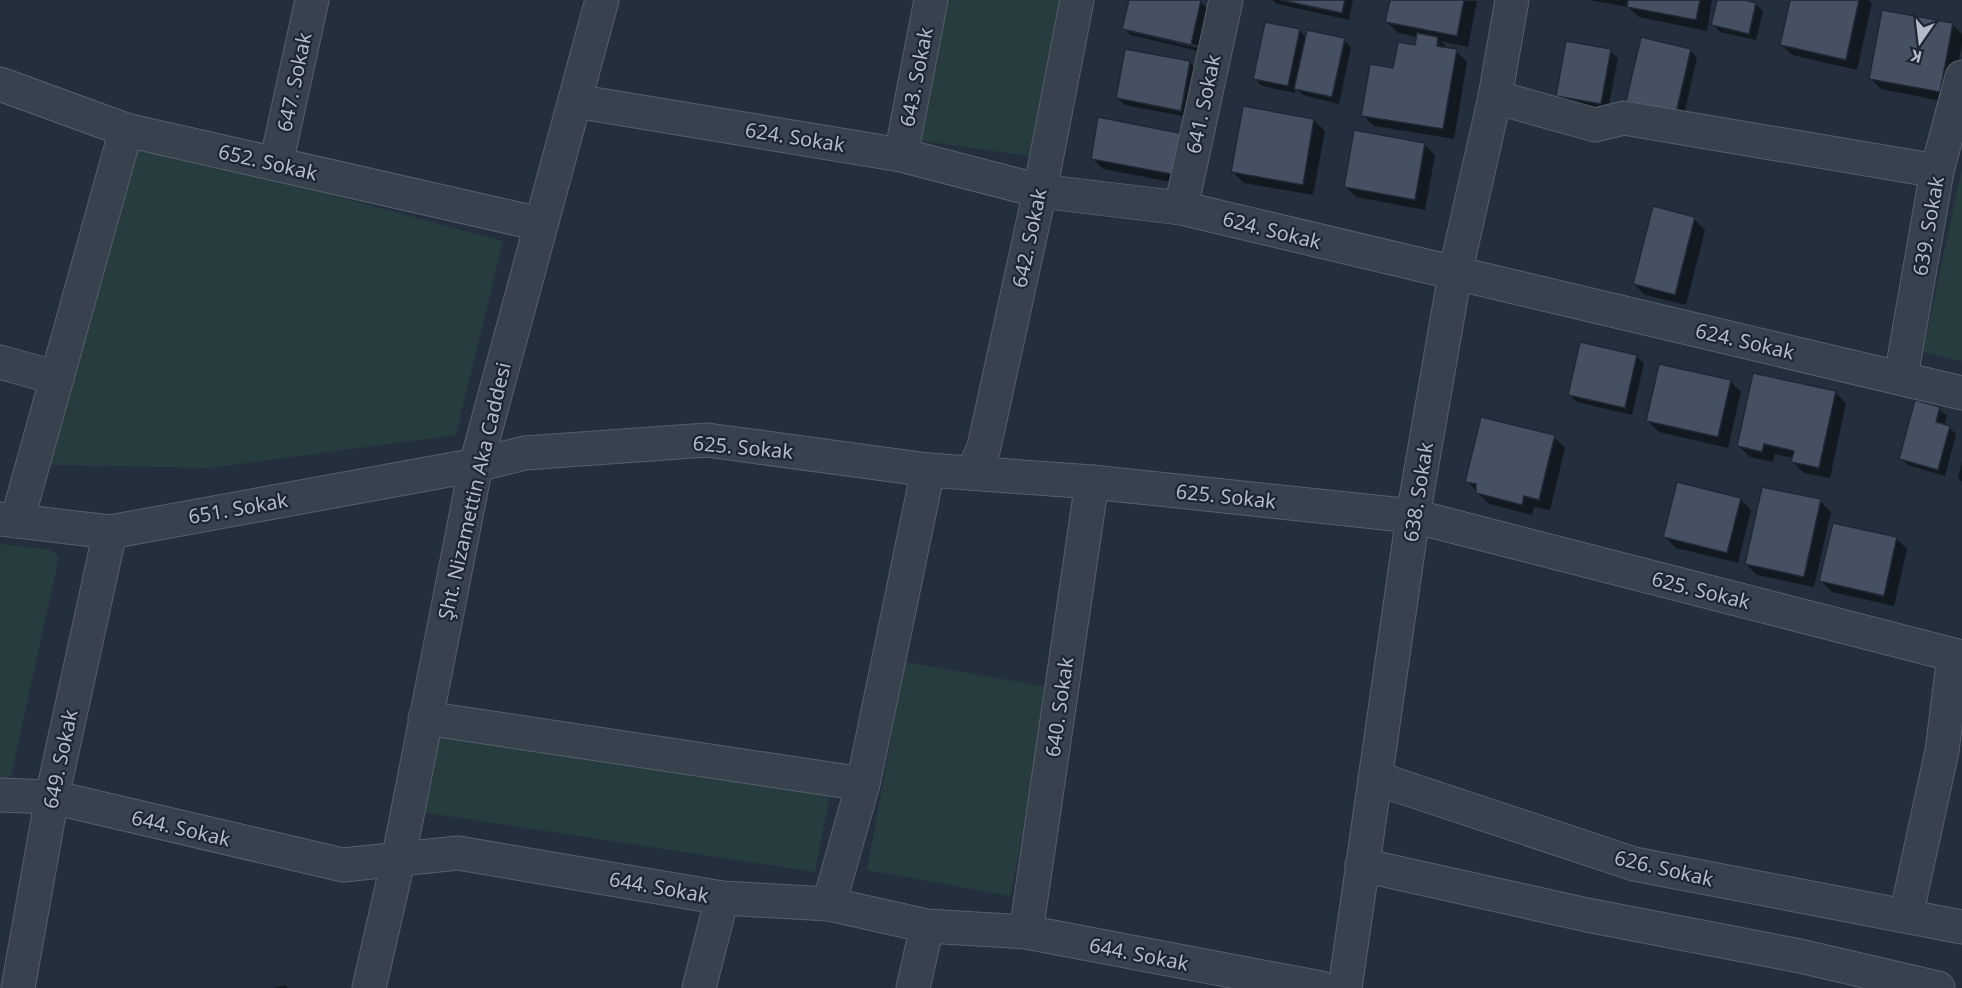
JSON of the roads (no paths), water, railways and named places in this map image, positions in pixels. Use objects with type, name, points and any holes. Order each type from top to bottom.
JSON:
[{"type":"street","name":"647. Sokak","points":[[276,164],[312,0]]},
{"type":"street","name":"Şht. Nizamettin Aka Caddesi","points":[[369,988],[398,861],[476,465],[602,0]]},
{"type":"street","name":"643. Sokak","points":[[901,155],[931,0]]},
{"type":"street","name":"642. Sokak","points":[[973,473],[984,447],[1040,191],[1077,0]]},
{"type":"street","name":"641. Sokak","points":[[1181,208],[1226,0]]},
{"type":"street","name":"638. Sokak","points":[[1345,988],[1413,516],[1455,274],[1495,97],[1512,0]]},
{"type":"street","name":"639. Sokak","points":[[1901,377],[1937,171],[1962,77]]},
{"type":"street","name":"652. Sokak","points":[[0,84],[126,130],[540,224]]},
{"type":"street","points":[[1495,97],[1595,125],[1624,118],[1937,171]]},
{"type":"street","name":"624. Sokak","points":[[575,101],[901,155],[1040,191],[1181,208],[1962,393]]},
{"type":"street","points":[[8,520],[57,378],[126,130]]},
{"type":"street","points":[[0,362],[57,378]]},
{"type":"street","name":"625. Sokak","points":[[476,465],[525,453],[707,440],[928,470],[1092,482],[1413,516],[1958,656]]},
{"type":"street","name":"651. Sokak","points":[[8,520],[110,531],[476,465]]},
{"type":"street","points":[[829,904],[863,784],[928,470]]},
{"type":"street","name":"640. Sokak","points":[[1026,932],[1092,482]]},
{"type":"street","name":"649. Sokak","points":[[18,988],[52,797],[110,531]]},
{"type":"street","points":[[1905,916],[1942,751],[1958,656]]},
{"type":"street","points":[[425,718],[863,784]]},
{"type":"street","name":"626. Sokak","points":[[1375,778],[1634,864],[1962,927]]},
{"type":"street","name":"644. Sokak","points":[[0,795],[52,797],[343,866],[458,853],[722,898],[829,904],[927,926],[1026,932],[1321,988]]},
{"type":"street","points":[[1362,866],[1587,915],[1800,956],[1938,988]]},
{"type":"street","points":[[699,988],[722,898]]},
{"type":"street","points":[[913,988],[927,926]]}]
